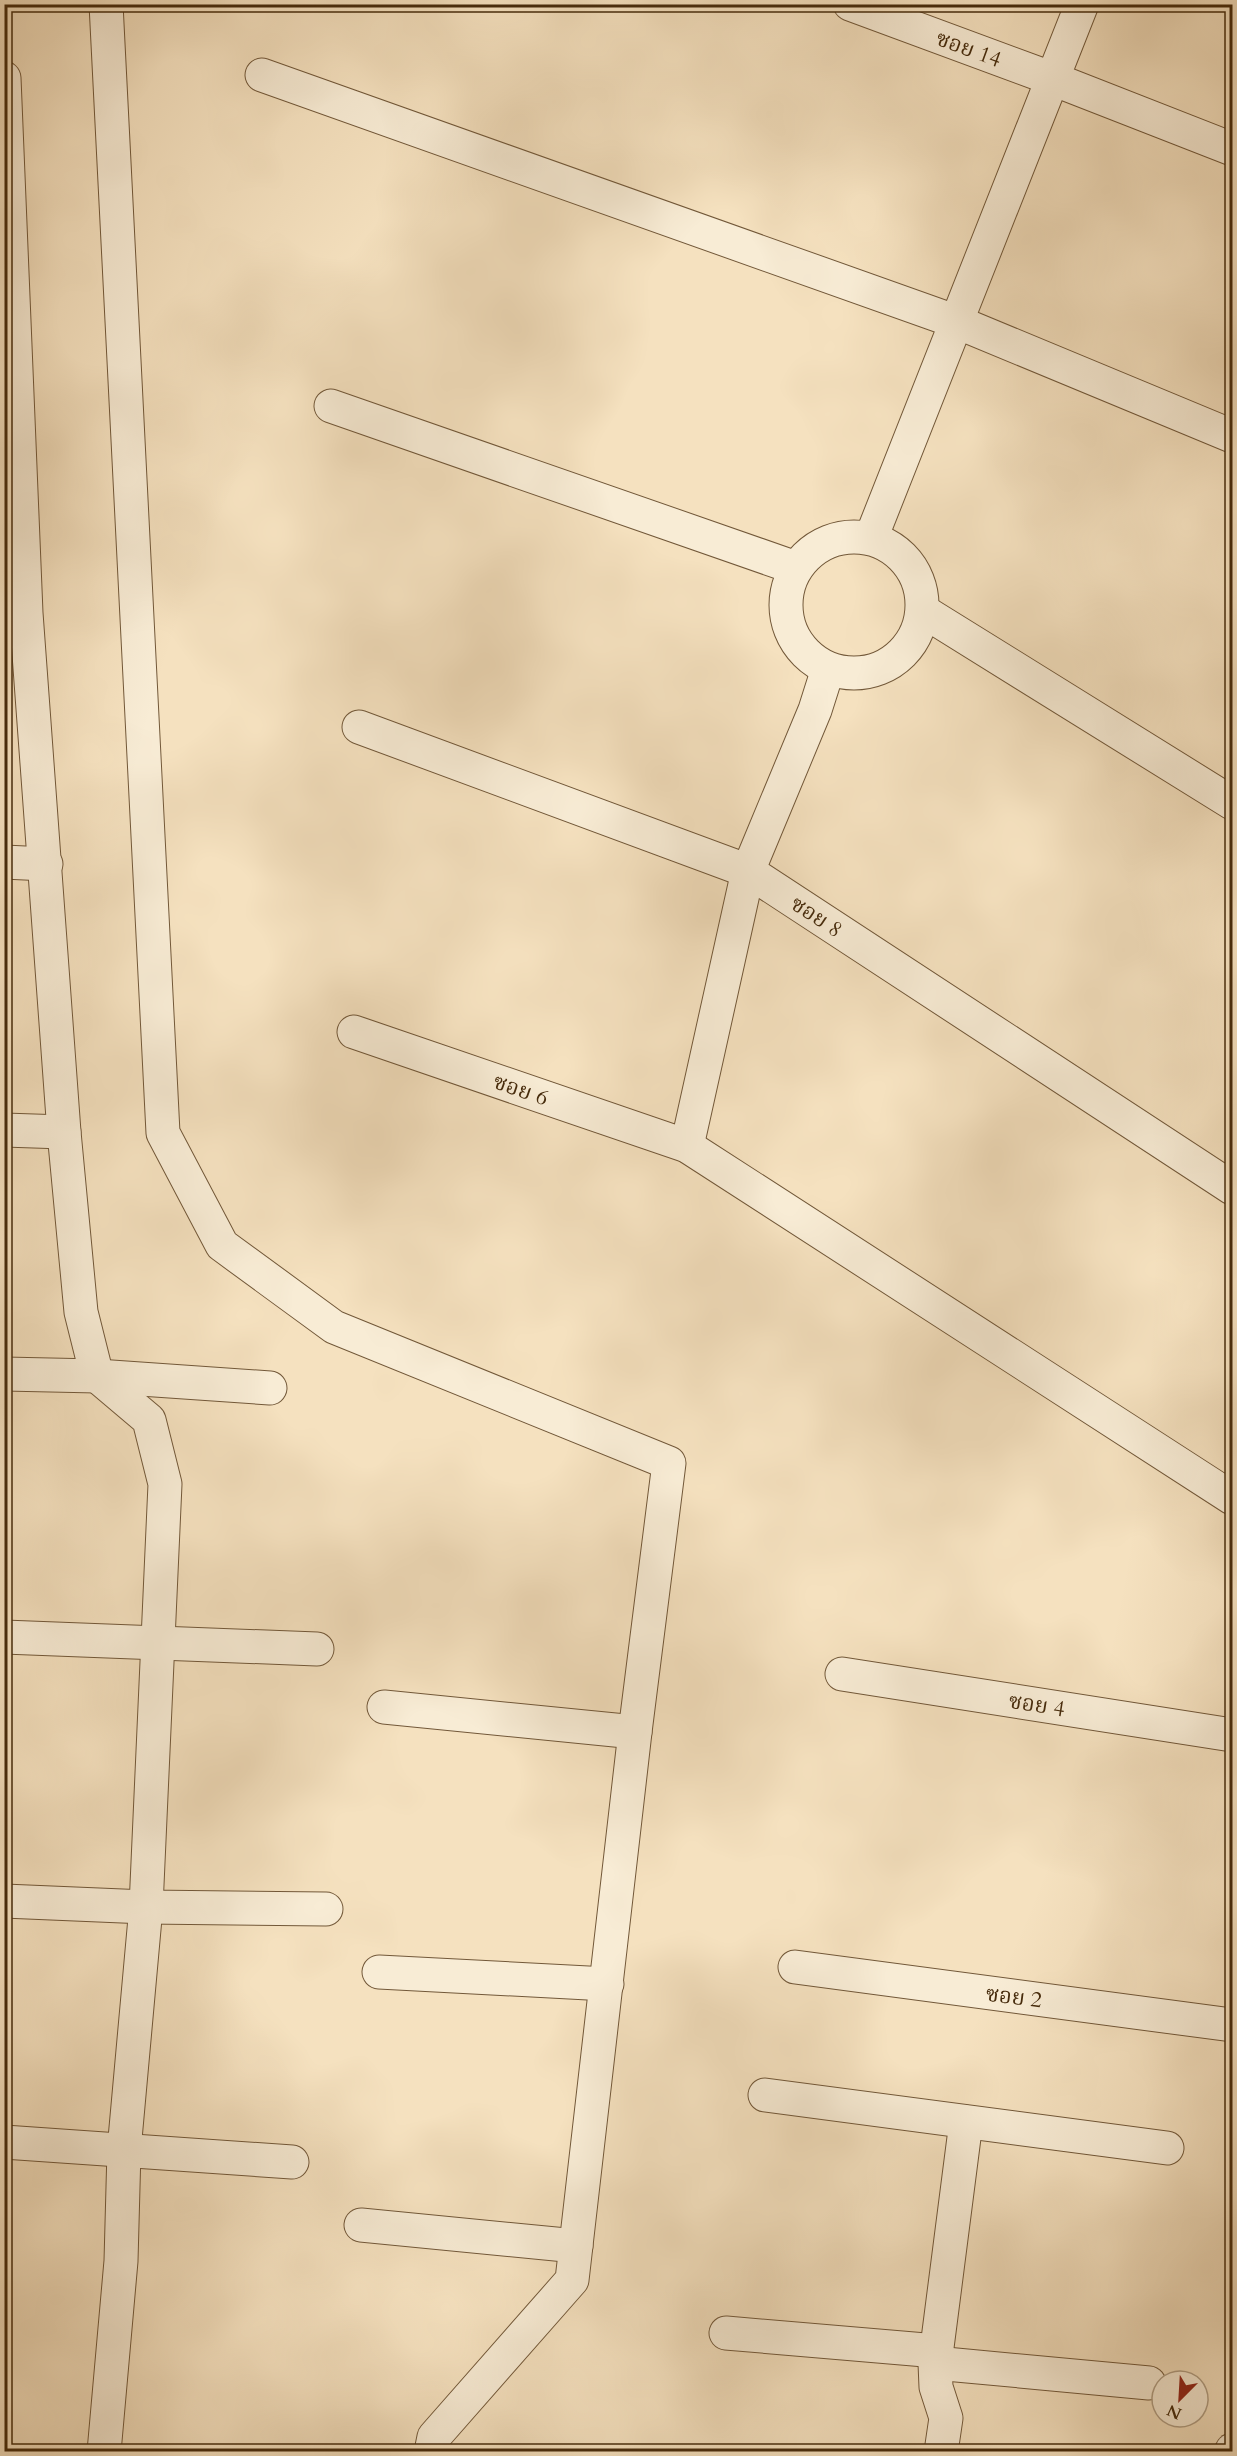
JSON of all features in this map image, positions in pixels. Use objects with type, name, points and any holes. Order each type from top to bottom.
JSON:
[{"type":"street","points":[[106,4],[163,1133],[222,1245],[334,1327],[669,1463],[635,1732],[572,2280],[434,2437],[431,2451]]},
{"type":"street","name":"ซอย 14","points":[[850,4],[1053,79],[1233,150]]},
{"type":"street","points":[[872,538],[1082,4]]},
{"type":"street","points":[[262,75],[957,322],[1233,436]]},
{"type":"street","points":[[4,78],[15,612],[45,864],[64,1132],[81,1312],[97,1376],[148,1420],[165,1484],[146,1907],[124,2150],[121,2262],[104,2451]]},
{"type":"street","points":[[331,406],[796,568]]},
{"type":"street","points":[[844,536],[872,538],[900,553],[916,573],[922,588],[923,611],[914,639],[899,657],[878,670],[853,673],[828,669],[808,655],[793,636],[786,615],[786,592],[796,568],[817,546],[844,536]]},
{"type":"street","points":[[923,611],[1233,803]]},
{"type":"street","points":[[687,1146],[748,871],[815,710],[828,669]]},
{"type":"street","name":"ซอย 8","points":[[360,727],[748,871],[1233,1188]]},
{"type":"street","points":[[4,862],[45,864]]},
{"type":"street","name":"ซอย 6","points":[[354,1032],[687,1146],[1233,1497]]},
{"type":"street","points":[[4,1130],[64,1132]]},
{"type":"street","points":[[4,1374],[97,1376],[270,1388]]},
{"type":"street","points":[[4,1636],[317,1649]]},
{"type":"street","name":"ซอย 4","points":[[842,1674],[1233,1735]]},
{"type":"street","points":[[384,1707],[635,1732]]},
{"type":"street","points":[[4,1901],[146,1907],[326,1909]]},
{"type":"street","name":"ซอย 2","points":[[795,1967],[1233,2025]]},
{"type":"street","points":[[379,1972],[607,1984]]},
{"type":"street","points":[[765,2096],[1167,2148]]},
{"type":"street","points":[[920,2451],[924,2420],[936,2367],[966,2122]]},
{"type":"street","points":[[4,2142],[292,2162]]},
{"type":"street","points":[[361,2225],[576,2246]]},
{"type":"street","points":[[726,2333],[936,2367],[1149,2383]]},
{"type":"street","points":[[936,2367],[946,2418],[941,2451]]}]
